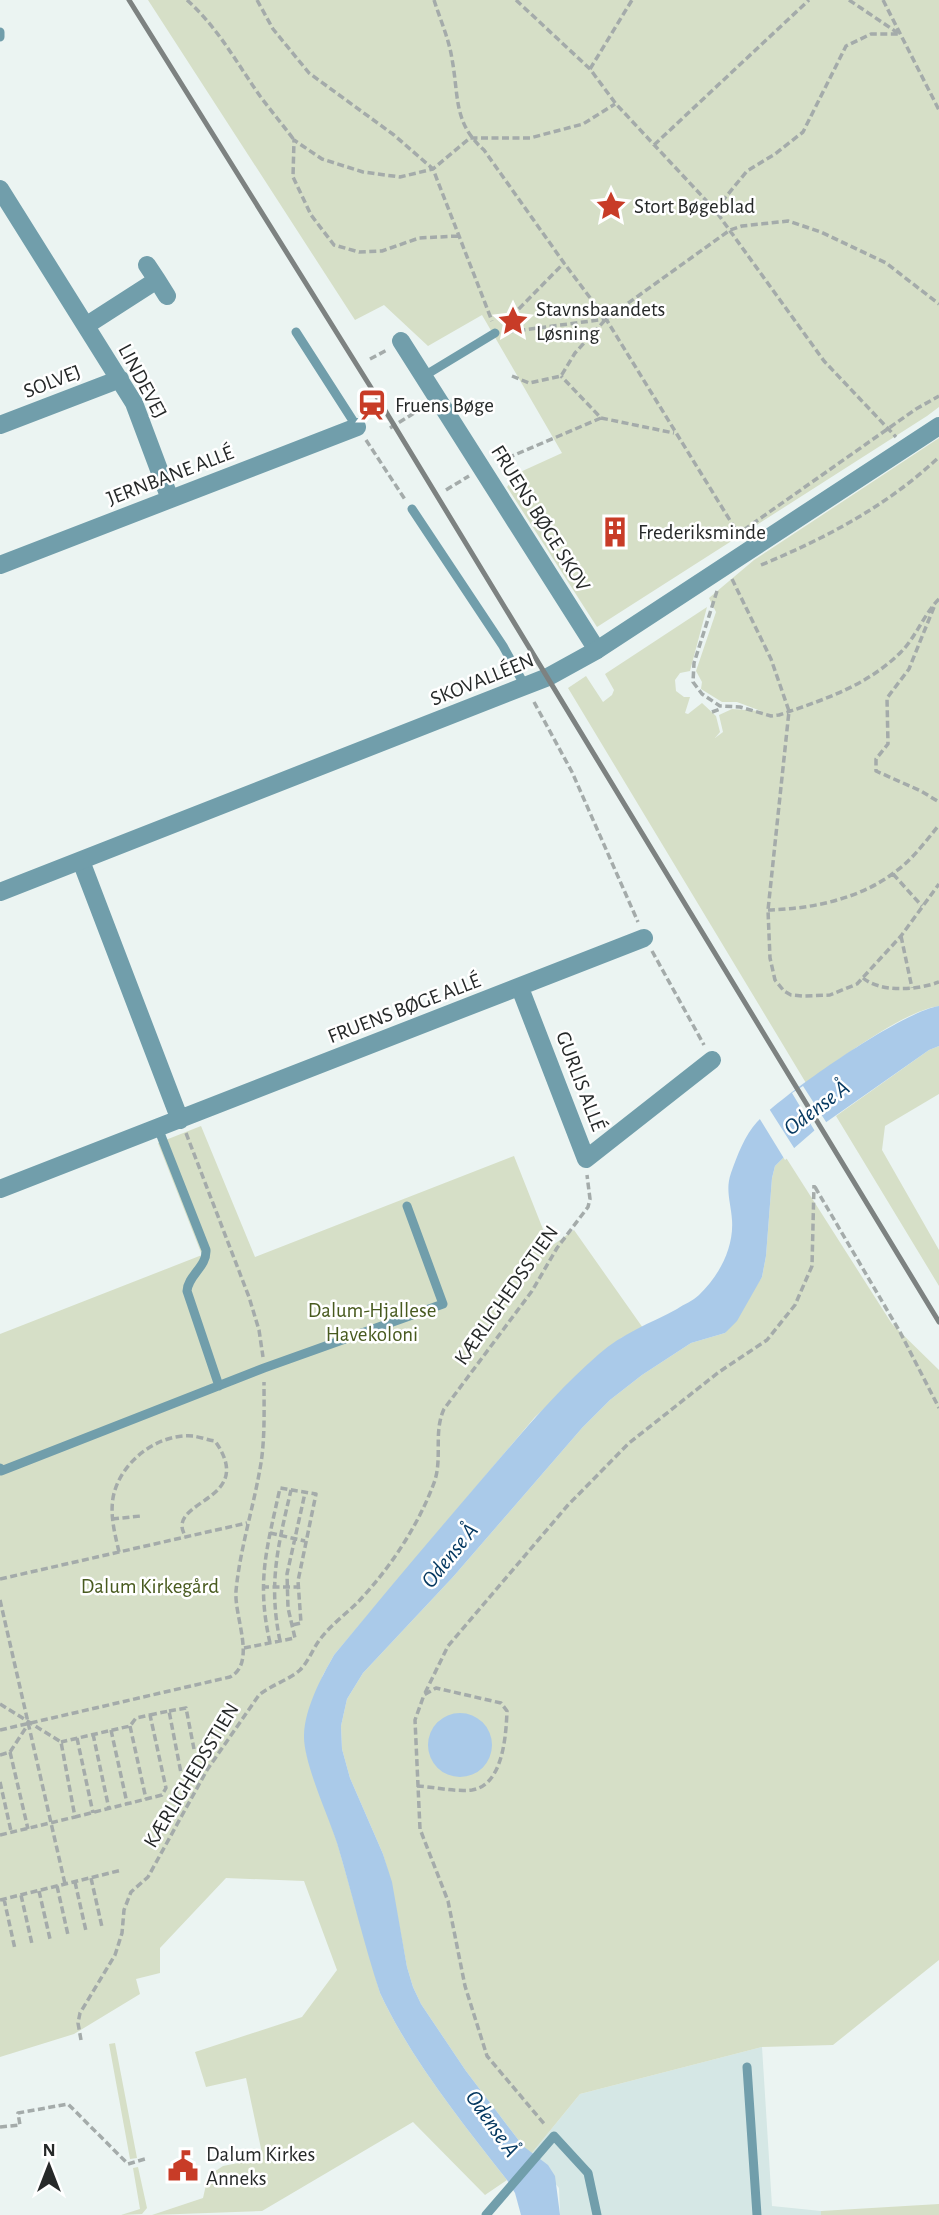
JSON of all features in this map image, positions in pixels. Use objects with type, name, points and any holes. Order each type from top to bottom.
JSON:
[{"type":"street","name":"LINDEVEJ","points":[[0,189],[134,402],[170,499]]},
{"type":"street","points":[[87,325],[152,273],[167,296]]},
{"type":"street","name":"FRUENS BØGE SKOV","points":[[401,341],[597,650]]},
{"type":"street","name":"SOLVEJ","points":[[0,425],[120,379]]},
{"type":"street","name":"SKOVALLÉEN","points":[[0,892],[526,688],[597,650],[725,566],[755,558],[939,426]]},
{"type":"street","name":"JERNBANE ALLÉ","points":[[0,565],[357,427]]},
{"type":"street","points":[[81,861],[180,1119]]},
{"type":"street","name":"FRUENS BØGE ALLÉ","points":[[0,1189],[644,938]]},
{"type":"street","name":"GURLIS ALLÉ","points":[[520,988],[586,1159],[712,1060]]},
{"type":"lane","points":[[296,332],[357,427]]},
{"type":"lane","points":[[424,376],[495,333]]},
{"type":"lane","points":[[412,509],[503,646],[526,688]]},
{"type":"lane","points":[[158,1128],[206,1250],[205,1259],[190,1279],[187,1291],[219,1387]]},
{"type":"lane","points":[[0,1468],[1,1471],[264,1368],[443,1304],[407,1206]]},
{"type":"lane","points":[[747,2067],[757,2215]]},
{"type":"lane","points":[[486,2215],[554,2136],[588,2173],[597,2215]]},
{"type":"path","points":[[187,0],[233,53],[260,96],[294,140],[322,159],[363,172],[400,177],[433,169],[470,138],[530,138],[583,124],[615,104]]},
{"type":"path","points":[[257,0],[273,29],[309,73],[394,135],[433,169],[491,316],[495,333]]},
{"type":"path","points":[[434,0],[452,57],[460,117],[470,138],[484,150],[607,319],[675,434],[755,558],[806,546],[879,505],[909,484],[939,457]]},
{"type":"path","points":[[516,0],[590,69],[615,104],[715,211],[824,361],[907,449]]},
{"type":"path","points":[[590,69],[632,0]]},
{"type":"path","points":[[654,145],[809,0]]},
{"type":"path","points":[[849,0],[900,34]]},
{"type":"path","points":[[883,0],[939,110]]},
{"type":"path","points":[[715,211],[747,171],[803,132],[825,92],[845,46],[871,34],[900,34]]},
{"type":"path","points":[[294,140],[293,177],[311,215],[334,245],[359,251],[382,251],[419,238],[458,236]]},
{"type":"path","points":[[512,376],[529,383],[561,376],[575,353],[607,319],[730,230],[742,226],[788,221],[821,232],[886,263],[939,304]]},
{"type":"path","points":[[495,333],[564,263]]},
{"type":"path","points":[[495,333],[607,319]]},
{"type":"path","points":[[561,376],[601,418],[675,434]]},
{"type":"path","points":[[938,599],[902,651],[868,679],[850,689],[789,711],[771,716],[740,707],[720,706],[702,694],[693,682],[694,663],[738,534],[939,396]]},
{"type":"path","points":[[390,428],[438,398]]},
{"type":"path","points":[[446,490],[483,468],[601,418]]},
{"type":"path","points":[[357,427],[412,509]]},
{"type":"path","points":[[725,566],[771,659],[789,711],[768,910],[771,969],[775,980],[791,995],[830,995],[857,984],[901,936],[939,884]]},
{"type":"path","points":[[938,599],[909,670],[887,698],[888,744],[876,760],[876,771],[939,802]]},
{"type":"path","points":[[526,688],[572,772],[644,938],[712,1060]]},
{"type":"path","points":[[712,712],[720,709],[720,706]]},
{"type":"path","points":[[768,910],[822,904],[863,891],[893,874],[939,825]]},
{"type":"path","points":[[893,874],[922,906]]},
{"type":"path","points":[[901,936],[912,988]]},
{"type":"path","points":[[863,978],[870,984],[912,988],[939,982]]},
{"type":"path","points":[[0,1730],[230,1677],[242,1667],[244,1648],[237,1617],[236,1595],[247,1523],[261,1462],[264,1368],[259,1329],[249,1297],[180,1119]]},
{"type":"path","name":"KÆRLIGHEDSSTIEN","points":[[81,2040],[78,2023],[80,2013],[115,1955],[122,1933],[124,1910],[131,1892],[148,1877],[207,1770],[259,1695],[302,1667],[320,1639],[361,1599],[390,1563],[416,1521],[439,1466],[438,1427],[444,1409],[532,1291],[557,1248],[588,1207],[590,1199],[586,1159]]},
{"type":"path","points":[[554,2136],[487,2056],[465,1986],[448,1901],[420,1829],[415,1720],[448,1646],[568,1505],[629,1443],[719,1372],[767,1340],[795,1306],[812,1266],[814,1185],[900,1332],[939,1408]]},
{"type":"path","points":[[118,1552],[112,1519],[113,1496],[120,1478],[132,1461],[150,1446],[192,1436],[215,1441],[227,1465],[222,1483],[215,1493],[184,1517],[182,1526],[185,1537]]},
{"type":"path","points":[[270,1643],[264,1616],[262,1587],[265,1552],[280,1488],[316,1494],[298,1587],[301,1623],[292,1625]]},
{"type":"path","points":[[280,1641],[274,1613],[273,1587],[290,1490]]},
{"type":"path","points":[[244,1648],[295,1638],[286,1587],[305,1492]]},
{"type":"path","points":[[112,1519],[141,1516]]},
{"type":"path","points":[[0,1579],[247,1523]]},
{"type":"path","points":[[270,1533],[305,1541]]},
{"type":"path","points":[[262,1587],[298,1587]]},
{"type":"path","points":[[0,1600],[65,1884]]},
{"type":"path","points":[[417,1786],[472,1790],[484,1785],[496,1772],[506,1730],[507,1711],[501,1703],[436,1688],[424,1695]]},
{"type":"path","points":[[0,1704],[61,1742],[130,1726]]},
{"type":"path","points":[[146,1799],[130,1726],[135,1718],[186,1708],[194,1749]]},
{"type":"path","points":[[169,1711],[181,1773]]},
{"type":"path","points":[[0,1835],[162,1796],[166,1788],[150,1715]]},
{"type":"path","points":[[0,1755],[10,1752],[29,1723]]},
{"type":"path","points":[[111,1730],[127,1804]]},
{"type":"path","points":[[93,1734],[110,1809]]},
{"type":"path","points":[[77,1738],[93,1813]]},
{"type":"path","points":[[61,1742],[75,1817]]},
{"type":"path","points":[[10,1752],[28,1829]]},
{"type":"path","points":[[0,1782],[11,1832]]},
{"type":"path","points":[[15,1949],[2,1899],[122,1870]]},
{"type":"path","points":[[91,1878],[102,1927]]},
{"type":"path","points":[[75,1882],[86,1931]]},
{"type":"path","points":[[57,1886],[68,1935]]},
{"type":"path","points":[[39,1891],[50,1939]]},
{"type":"path","points":[[21,1895],[32,1944]]},
{"type":"path","points":[[0,2127],[20,2125],[18,2113],[68,2104],[128,2164],[145,2159]]},
{"type":"shaded area","points":[[762,2047],[772,2206],[821,2211],[821,2215],[560,2215],[559,2188],[531,2154],[580,2094]]},
{"type":"green space","name":"Fruens Bøge","points":[[148,0],[939,0],[939,407],[597,627],[507,487],[518,473],[562,453],[482,315],[428,346],[384,305],[355,320]]},
{"type":"green space","points":[[939,438],[939,1006],[907,1017],[889,1027],[806,1083],[568,688],[586,676],[603,702],[614,690],[605,674],[707,607],[690,671],[680,673],[675,680],[676,691],[684,697],[690,697],[685,713],[688,714],[702,703],[716,716],[720,732],[715,738],[723,732],[719,715],[732,709],[761,711],[737,702],[722,702],[701,689],[702,682],[696,671],[716,612],[709,598],[754,560]]},
{"type":"green space","points":[[939,1046],[939,1094],[885,1126],[882,1150],[939,1250],[939,1286],[836,1116],[929,1050]]},
{"type":"green space","points":[[201,1126],[255,1257],[514,1156],[550,1247],[574,1230],[643,1328],[621,1338],[535,1417],[334,1655],[323,1675],[307,1719],[306,1752],[337,1842],[380,1993],[422,2066],[507,2180],[485,2195],[413,2122],[262,2211],[152,2215],[203,2198],[208,2176],[223,2166],[263,2158],[246,2078],[206,2087],[195,2052],[302,2017],[337,1970],[304,1881],[226,1878],[160,1948],[160,1973],[136,1979],[140,1994],[74,2034],[0,2057],[0,1334],[202,1255],[158,1143]]},
{"type":"green space","points":[[785,1156],[892,1324],[939,1370],[939,1960],[833,2045],[762,2047],[580,2094],[531,2154],[466,2071],[421,2004],[413,1987],[383,1854],[350,1778],[342,1749],[341,1726],[347,1699],[363,1673],[453,1577],[582,1428],[610,1400],[691,1343],[725,1333],[762,1277],[772,1178],[775,1166]]},
{"type":"green space","points":[[115,2043],[137,2158],[130,2159],[109,2044]]},
{"type":"green space","points":[[138,2167],[147,2208],[142,2214],[121,2215],[140,2209],[133,2168]]},
{"type":"green space","points":[[939,2204],[939,2215],[821,2215],[821,2211]]},
{"type":"water","name":"Odense Å","points":[[939,1006],[939,1046],[929,1050],[815,1130],[775,1166],[762,1277],[737,1321],[725,1333],[691,1343],[610,1400],[582,1428],[453,1577],[363,1673],[347,1699],[341,1726],[342,1749],[350,1778],[383,1854],[392,1882],[413,1987],[421,2004],[466,2071],[523,2146],[548,2165],[555,2176],[560,2215],[521,2215],[515,2193],[507,2180],[422,2066],[380,1993],[337,1843],[307,1759],[304,1735],[311,1704],[334,1655],[551,1401],[608,1347],[694,1299],[713,1279],[728,1251],[732,1230],[729,1179],[745,1139],[757,1122],[792,1092],[873,1037],[922,1011]]},
{"type":"water","points":[[454,1713],[466,1713],[483,1722],[490,1733],[490,1757],[483,1768],[466,1777],[454,1777],[442,1772],[433,1763],[428,1751],[428,1739],[433,1727],[442,1718]]},
{"type":"pier","points":[[803,1086],[828,1125],[816,1133],[792,1093]]},
{"type":"pier","points":[[768,1107],[796,1151],[785,1160],[758,1116]]},
{"type":"railway","points":[[129,0],[380,402],[939,1322]]},
{"type":"place","name":"Stort Bøgeblad","points":[[611,206]]},
{"type":"place","name":"Stavnsbaandets Løsning","points":[[513,321]]},
{"type":"place","name":"Fruens Bøge","points":[[372,405]]},
{"type":"place","name":"Frederiksminde","points":[[615,532]]},
{"type":"place","name":"Dalum Kirkes Anneks","points":[[183,2166]]},
{"type":"park label","name":"Dalum-Hjallese Havekoloni","points":[[372,1322]]},
{"type":"park label","name":"Dalum Kirkegård","points":[[150,1586]]}]
